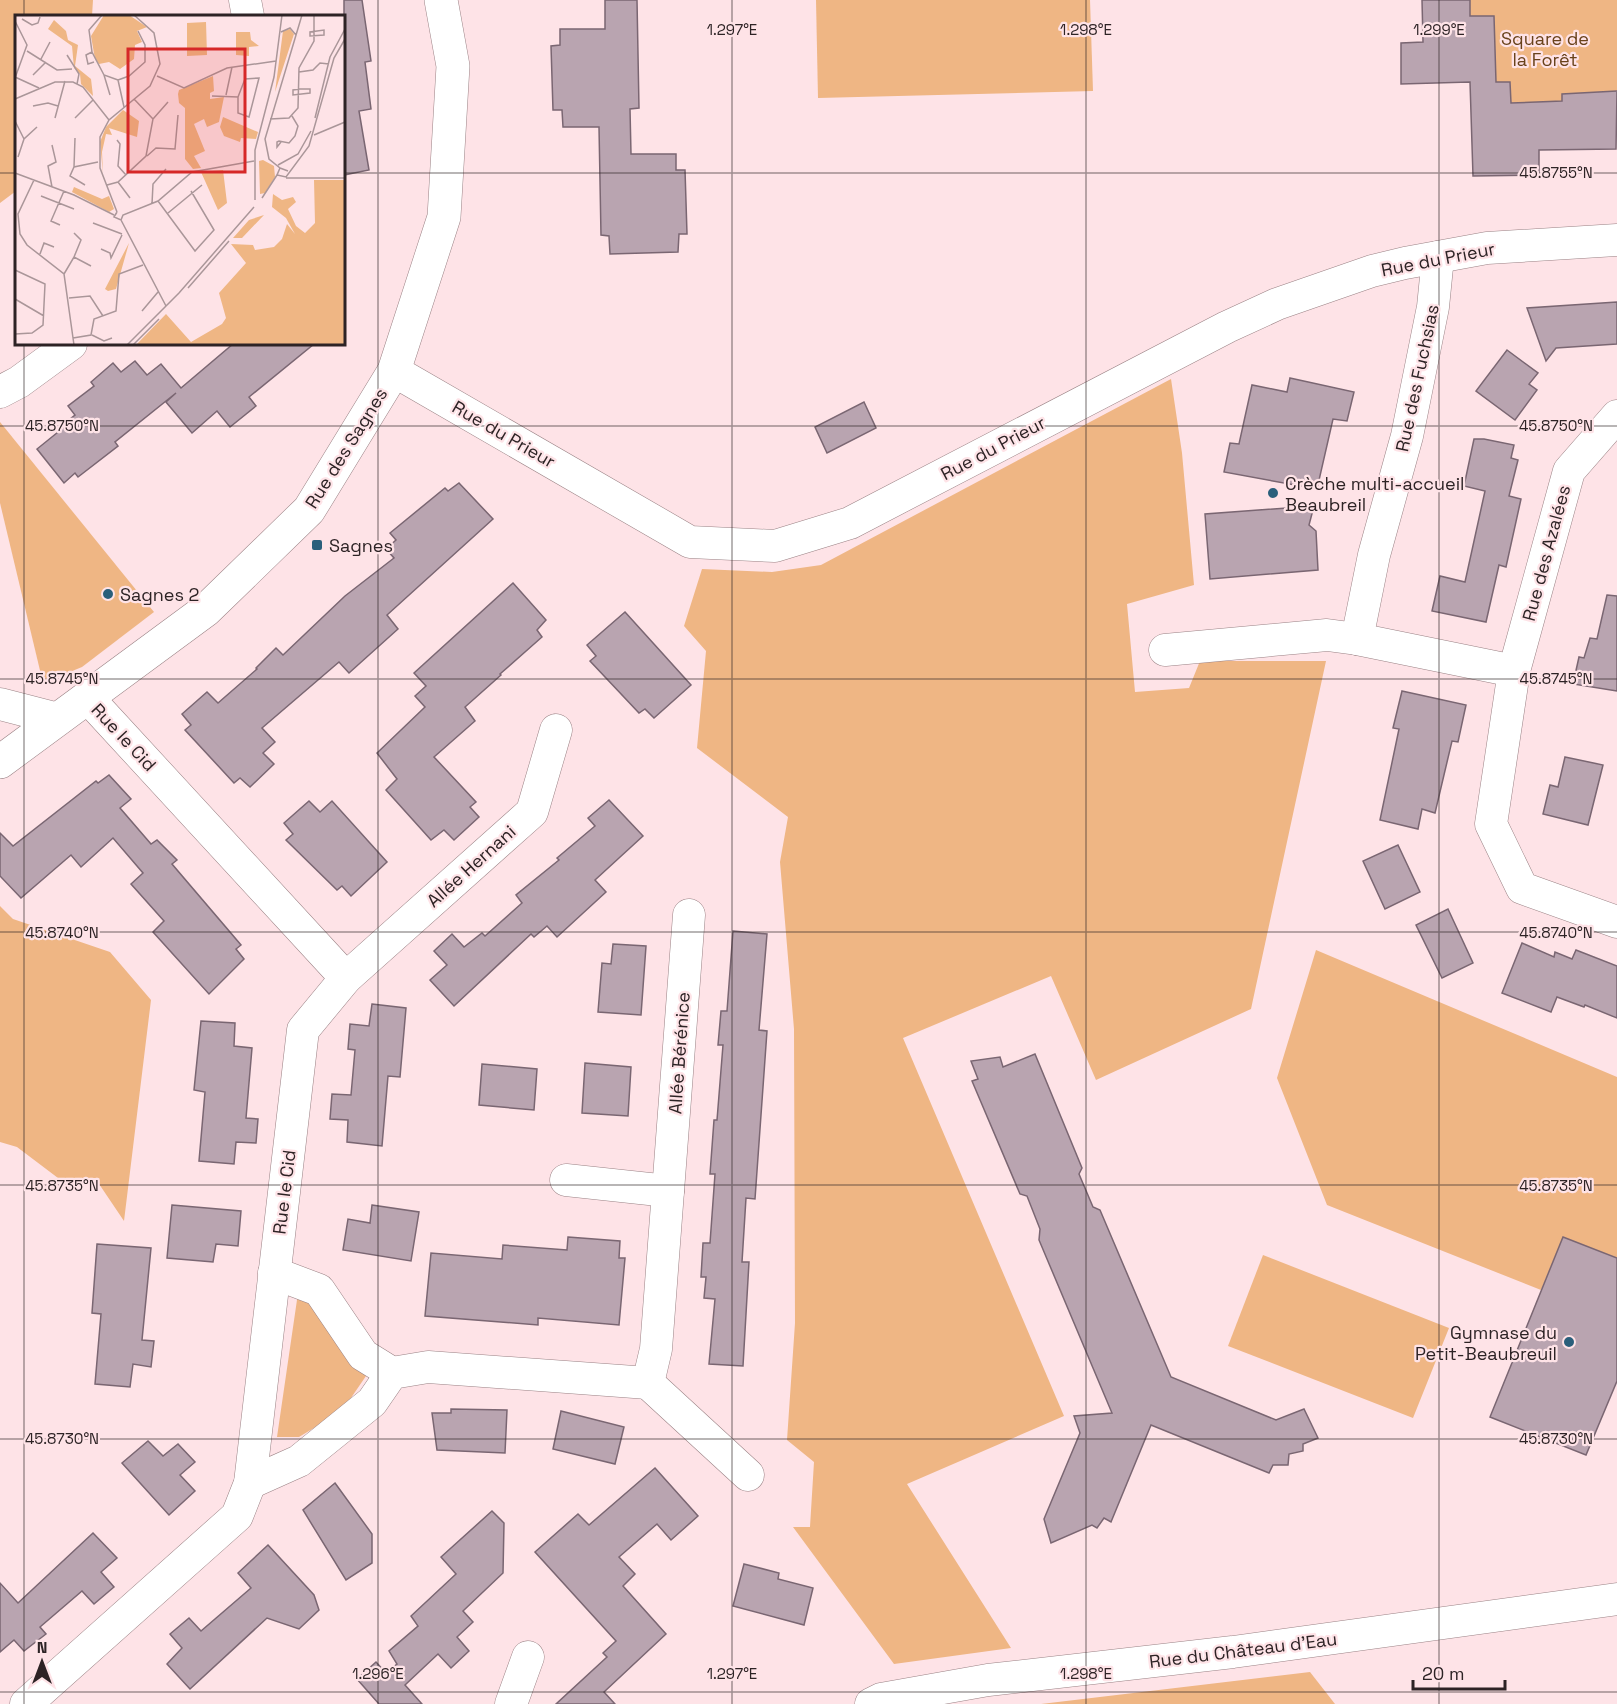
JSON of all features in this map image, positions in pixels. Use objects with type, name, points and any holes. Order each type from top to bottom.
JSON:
[{"type":"street","points":[[245,0],[248,15]]},
{"type":"street","name":"Rue des Sagnes","points":[[0,762],[206,610],[309,510],[394,371],[444,217],[453,66],[441,0]]},
{"type":"street","name":"Rue du Prieur","points":[[394,371],[690,542],[775,546],[850,523],[1227,327],[1277,304],[1372,271],[1438,257],[1487,248],[1617,240]]},
{"type":"street","name":"Rue des Fuchsias","points":[[1357,639],[1374,555],[1407,436],[1433,307],[1438,257]]},
{"type":"street","points":[[0,392],[19,382],[70,345]]},
{"type":"street","name":"Rue des Azalées","points":[[1617,416],[1569,471],[1514,671],[1491,824],[1521,888],[1617,922]]},
{"type":"street","points":[[1165,650],[1327,636],[1357,639],[1514,671]]},
{"type":"street","name":"Rue le Cid","points":[[26,1704],[237,1516],[250,1483],[303,1030],[346,978],[88,698]]},
{"type":"street","points":[[0,704],[58,719]]},
{"type":"street","name":"Allée Hernani","points":[[346,978],[532,812],[556,730]]},
{"type":"street","name":"Allée Bérénice","points":[[648,1383],[656,1349],[689,915]]},
{"type":"street","points":[[566,1180],[668,1191]]},
{"type":"street","points":[[274,1273],[319,1290],[363,1355],[392,1373],[428,1367],[648,1383],[748,1475]]},
{"type":"street","points":[[250,1483],[299,1461],[372,1402],[392,1373]]},
{"type":"street","name":"Rue du Château d'Eau","points":[[871,1704],[881,1699],[988,1680],[1233,1652],[1617,1599]]},
{"type":"street","points":[[511,1704],[528,1656]]},
{"type":"green space","points":[[0,0],[93,0],[92,15],[15,15],[15,192],[0,203]]},
{"type":"green space","points":[[816,0],[1090,0],[1093,91],[818,98]]},
{"type":"green space","name":"Square de la Forêt","points":[[1470,0],[1617,0],[1617,91],[1563,94],[1562,101],[1511,103],[1510,82],[1496,82],[1494,16],[1470,16]]},
{"type":"green space","points":[[1171,379],[1182,453],[1194,585],[1127,604],[1135,692],[1189,688],[1200,661],[1326,661],[1251,1009],[1096,1080],[1051,976],[903,1038],[1064,1416],[907,1484],[1011,1648],[894,1664],[793,1527],[810,1527],[814,1462],[787,1440],[795,1323],[794,1029],[780,862],[788,817],[697,748],[706,651],[684,626],[702,569],[772,572],[821,565]]},
{"type":"green space","points":[[0,422],[154,612],[82,667],[43,683],[0,503]]},
{"type":"green space","points":[[0,906],[13,919],[110,952],[151,1000],[124,1221],[95,1178],[58,1178],[17,1147],[0,1142]]},
{"type":"green space","points":[[1316,950],[1617,1077],[1617,1258],[1563,1237],[1541,1290],[1327,1205],[1277,1078]]},
{"type":"green space","points":[[1263,1255],[1449,1328],[1413,1418],[1228,1346]]},
{"type":"green space","points":[[298,1293],[318,1302],[338,1345],[366,1376],[342,1411],[299,1437],[277,1437]]},
{"type":"green space","points":[[1310,1672],[1335,1704],[1041,1704]]},
{"type":"building","points":[[344,0],[362,0],[371,61],[365,62],[371,109],[359,111],[369,170],[345,175],[345,15]]},
{"type":"building","points":[[605,0],[637,0],[639,108],[630,109],[631,154],[676,154],[676,170],[685,170],[687,234],[679,234],[678,252],[610,254],[609,236],[601,235],[599,127],[563,127],[562,110],[553,110],[551,46],[560,45],[560,29],[605,29]]},
{"type":"building","points":[[1422,0],[1470,0],[1470,16],[1494,16],[1496,82],[1510,82],[1511,103],[1562,101],[1562,94],[1617,91],[1616,149],[1539,150],[1539,175],[1473,176],[1470,82],[1401,84],[1401,43],[1423,42]]},
{"type":"building","points":[[1617,302],[1617,344],[1556,348],[1546,361],[1527,308]]},
{"type":"building","points":[[232,345],[313,345],[249,397],[256,406],[230,427],[217,411],[192,433],[166,402],[176,393],[115,442],[118,446],[78,477],[75,473],[64,483],[37,449],[75,415],[68,406],[94,386],[91,382],[113,363],[121,372],[135,361],[147,375],[161,364],[181,388]]},
{"type":"building","points":[[1507,350],[1538,373],[1529,384],[1537,390],[1515,420],[1476,391]]},
{"type":"building","points":[[1290,378],[1354,392],[1347,421],[1333,419],[1317,489],[1224,472],[1230,443],[1239,444],[1252,385],[1287,392]]},
{"type":"building","points":[[864,402],[876,428],[827,453],[815,427]]},
{"type":"building","points":[[1474,439],[1514,445],[1511,458],[1518,460],[1509,496],[1521,499],[1506,567],[1499,565],[1486,622],[1432,611],[1440,576],[1465,582],[1485,491],[1464,486]]},
{"type":"building","points":[[459,483],[493,519],[387,615],[398,629],[349,673],[339,662],[262,728],[275,742],[263,753],[274,764],[250,787],[240,778],[234,783],[185,730],[191,725],[182,714],[207,692],[218,703],[257,669],[276,648],[283,655],[345,596],[394,558],[386,549],[396,540],[390,533],[445,488],[448,491]]},
{"type":"building","points":[[1314,506],[1309,525],[1316,531],[1318,570],[1210,579],[1205,514]]},
{"type":"building","points":[[513,583],[546,620],[537,630],[542,637],[465,707],[475,721],[434,757],[476,802],[470,807],[479,817],[454,840],[444,830],[431,840],[386,790],[397,779],[377,753],[425,707],[415,696],[426,686],[414,673]]},
{"type":"building","points":[[1607,595],[1617,596],[1617,691],[1573,684],[1579,657],[1584,658],[1590,638],[1597,639]]},
{"type":"building","points":[[625,612],[691,685],[654,718],[645,709],[639,713],[590,661],[596,656],[587,645]]},
{"type":"building","points":[[1402,691],[1466,705],[1458,742],[1452,741],[1435,813],[1422,809],[1418,829],[1380,820],[1399,729],[1393,728]]},
{"type":"building","points":[[1565,757],[1603,765],[1588,825],[1543,814],[1550,785],[1558,787]]},
{"type":"building","points":[[109,775],[131,799],[120,808],[151,844],[157,840],[177,860],[172,864],[241,945],[236,949],[244,959],[209,994],[153,932],[164,921],[131,884],[143,873],[113,838],[81,867],[71,855],[21,898],[0,876],[0,833],[13,846],[96,781],[98,783]]},
{"type":"building","points":[[609,800],[643,836],[595,880],[606,892],[557,937],[547,926],[534,937],[531,934],[454,1006],[430,980],[447,965],[434,951],[452,934],[464,947],[482,933],[485,936],[522,903],[516,895],[559,860],[557,858],[595,826],[588,818]]},
{"type":"building","points":[[309,801],[320,812],[332,801],[387,862],[351,896],[342,886],[337,890],[286,840],[293,834],[284,823]]},
{"type":"building","points":[[1398,845],[1420,892],[1385,909],[1363,861]]},
{"type":"building","points":[[1448,909],[1473,963],[1442,978],[1416,925]]},
{"type":"building","points":[[733,931],[767,934],[759,1030],[767,1031],[755,1199],[746,1198],[742,1262],[749,1262],[743,1366],[709,1364],[715,1299],[704,1298],[706,1277],[701,1277],[703,1243],[710,1243],[715,1174],[710,1174],[723,1045],[718,1045],[721,1011],[727,1011]]},
{"type":"building","points":[[1522,943],[1554,957],[1555,952],[1572,959],[1576,950],[1617,966],[1617,1018],[1557,997],[1551,1012],[1502,993]]},
{"type":"building","points":[[613,944],[646,946],[641,1015],[598,1012],[602,963],[611,964]]},
{"type":"building","points":[[372,1004],[406,1008],[400,1077],[388,1076],[382,1146],[347,1142],[348,1120],[330,1119],[332,1094],[351,1095],[355,1050],[348,1049],[350,1024],[369,1026]]},
{"type":"building","points":[[201,1021],[235,1023],[234,1046],[252,1048],[246,1118],[258,1119],[256,1143],[236,1142],[234,1164],[199,1161],[205,1092],[194,1090]]},
{"type":"building","points":[[1035,1054],[1082,1168],[1079,1174],[1093,1207],[1100,1210],[1171,1377],[1276,1420],[1304,1409],[1318,1438],[1303,1444],[1303,1451],[1289,1454],[1288,1465],[1273,1465],[1269,1473],[1151,1425],[1111,1522],[1104,1518],[1097,1528],[1092,1525],[1051,1543],[1044,1519],[1080,1433],[1074,1416],[1112,1413],[1039,1240],[1040,1229],[1027,1196],[1020,1194],[972,1081],[978,1079],[971,1061],[1000,1057],[1003,1067]]},
{"type":"building","points":[[585,1063],[631,1067],[628,1116],[582,1113]]},
{"type":"building","points":[[482,1064],[537,1069],[534,1110],[479,1105]]},
{"type":"building","points":[[172,1205],[241,1211],[238,1246],[216,1244],[213,1262],[167,1258]]},
{"type":"building","points":[[372,1205],[419,1212],[411,1261],[343,1250],[348,1219],[370,1223]]},
{"type":"building","points":[[568,1237],[620,1241],[619,1258],[625,1258],[619,1325],[538,1318],[538,1325],[425,1316],[431,1253],[502,1259],[503,1245],[567,1250]]},
{"type":"building","name":"Gymnase du Petit-Beaubreuil","points":[[1563,1237],[1617,1258],[1617,1381],[1586,1455],[1490,1417]]},
{"type":"building","points":[[97,1244],[151,1248],[142,1340],[154,1341],[151,1367],[133,1364],[130,1387],[95,1384],[101,1314],[92,1313]]},
{"type":"building","points":[[451,1409],[507,1410],[505,1453],[437,1450],[432,1413],[451,1413]]},
{"type":"building","points":[[561,1411],[624,1427],[615,1464],[553,1449]]},
{"type":"building","points":[[148,1441],[163,1456],[178,1444],[195,1462],[180,1475],[195,1491],[169,1515],[122,1463]]},
{"type":"building","points":[[655,1468],[698,1516],[671,1540],[657,1524],[619,1557],[635,1574],[623,1586],[666,1634],[604,1692],[615,1704],[556,1704],[607,1657],[603,1653],[616,1641],[535,1552],[578,1514],[589,1525]]},
{"type":"building","points":[[335,1483],[372,1534],[372,1563],[346,1580],[303,1510]]},
{"type":"building","points":[[492,1511],[504,1523],[503,1573],[463,1611],[473,1622],[457,1637],[469,1651],[451,1668],[438,1654],[405,1685],[422,1704],[379,1704],[357,1679],[376,1662],[386,1673],[397,1664],[389,1651],[418,1626],[411,1616],[456,1574],[441,1557]]},
{"type":"building","points":[[93,1533],[117,1558],[101,1572],[114,1587],[94,1604],[82,1591],[40,1627],[46,1634],[24,1651],[14,1640],[0,1652],[0,1583],[18,1603]]},
{"type":"building","points":[[268,1545],[314,1595],[319,1610],[299,1629],[267,1618],[190,1689],[167,1664],[182,1648],[170,1634],[189,1618],[201,1631],[251,1588],[238,1573]]},
{"type":"building","points":[[744,1564],[779,1573],[778,1579],[813,1588],[804,1625],[733,1606]]},
{"type":"place","name":"Crèche multi-accueil Beaubreil","points":[[1273,493]]},
{"type":"place","name":"Sagnes","points":[[317,545]]},
{"type":"place","name":"Sagnes 2","points":[[108,594]]},
{"type":"place","name":"Gymnase du Petit-Beaubreuil","points":[[1569,1342]]}]
